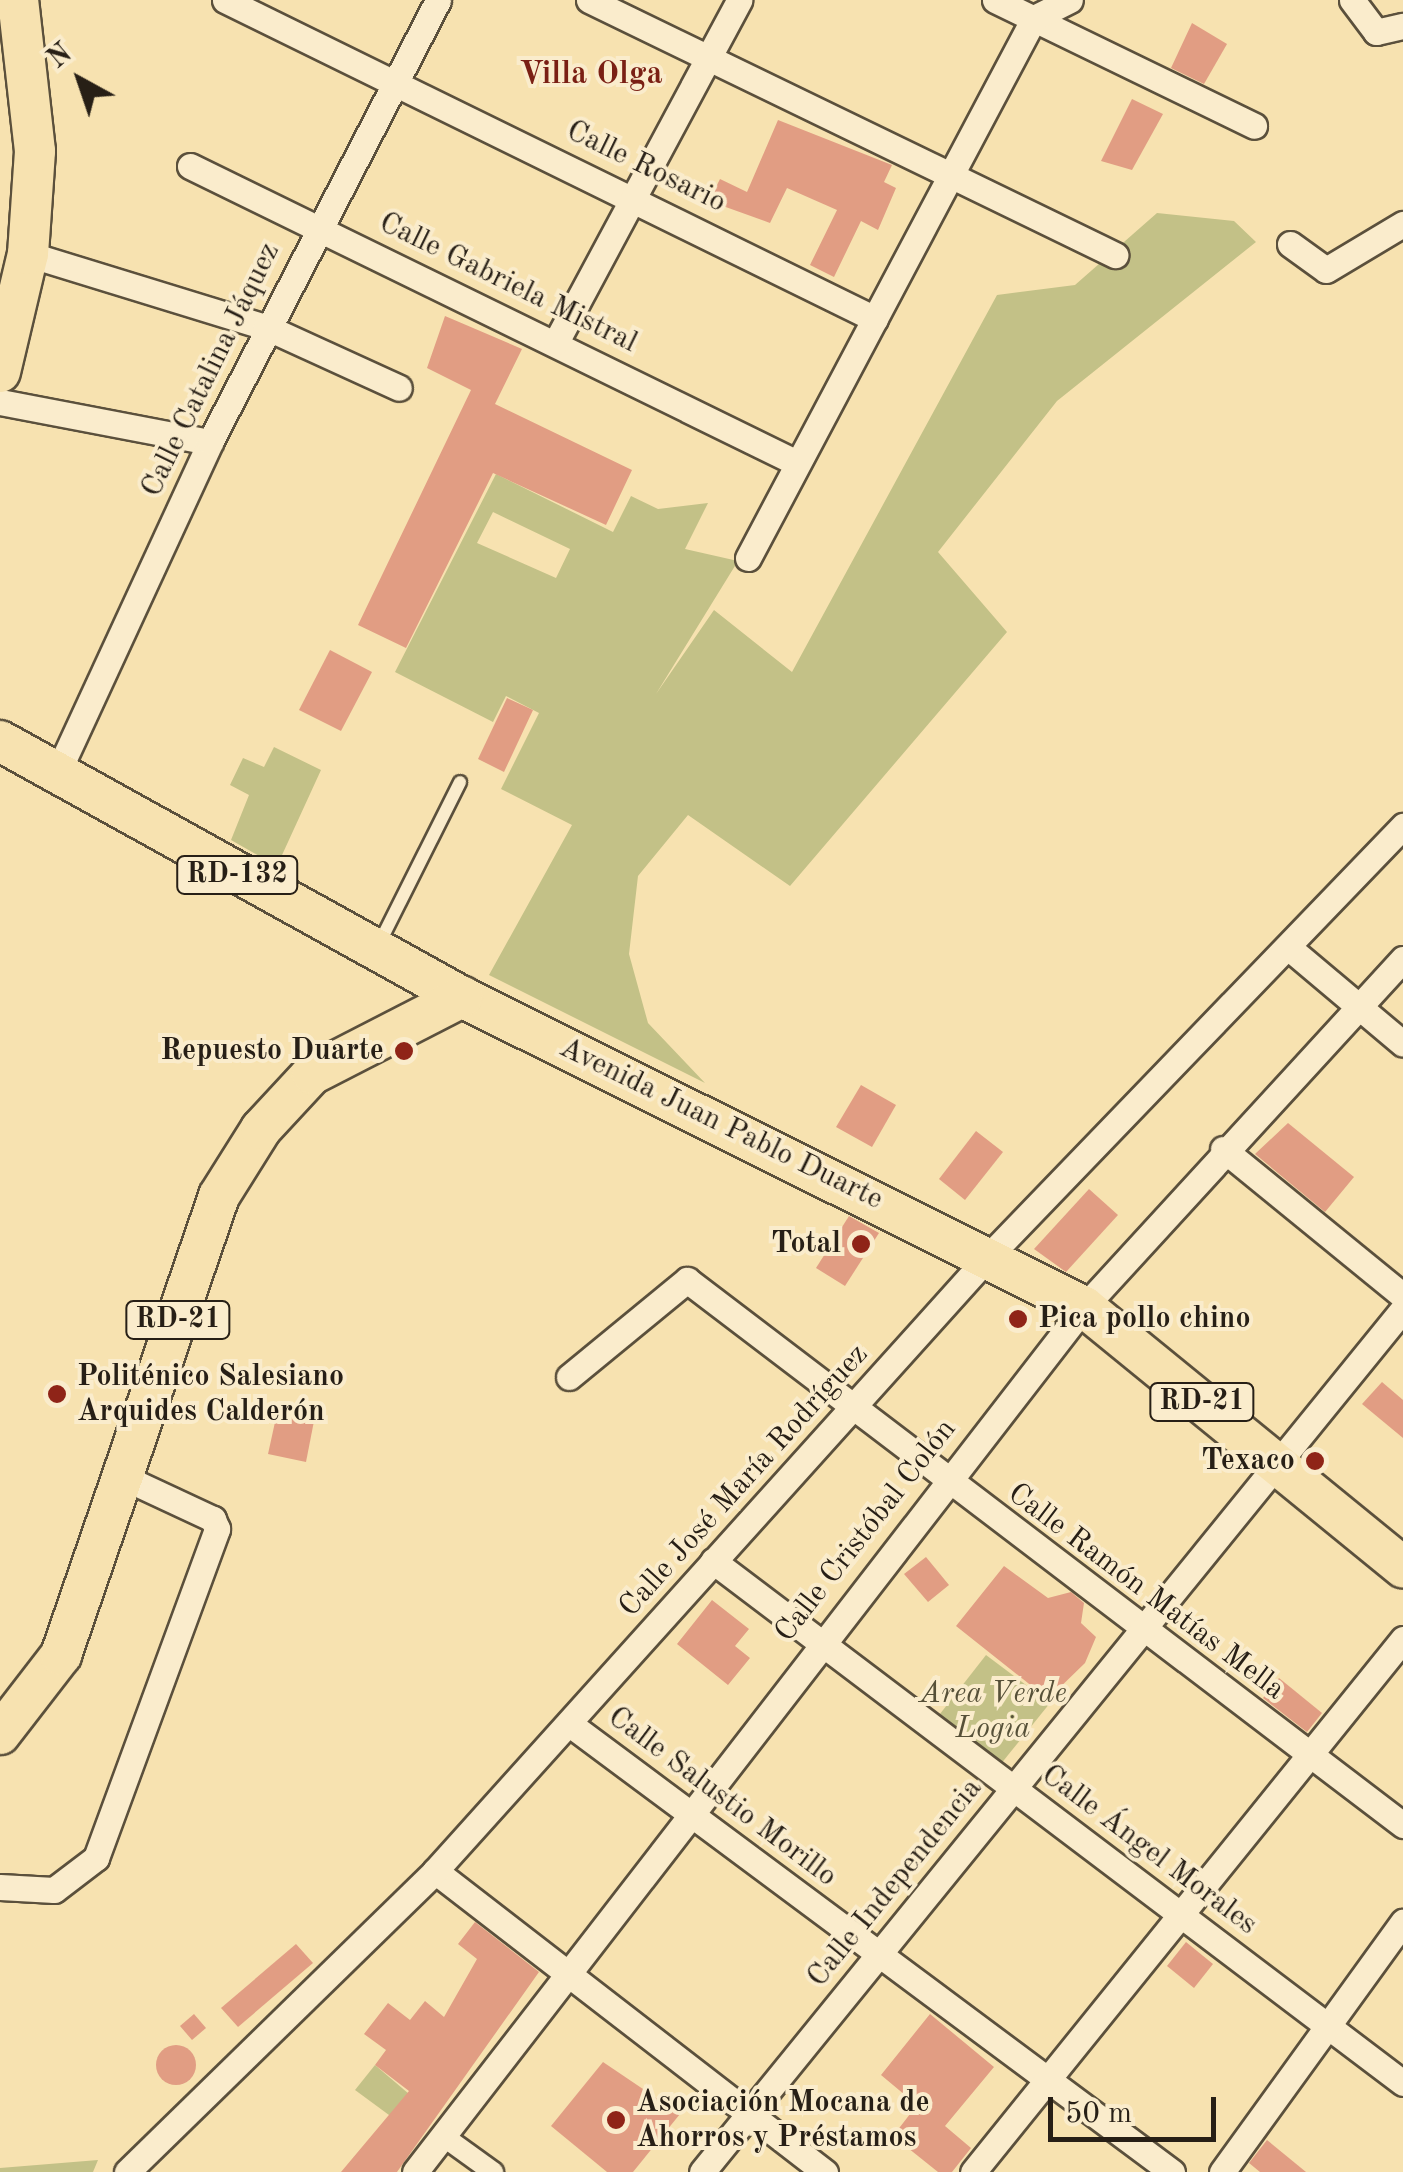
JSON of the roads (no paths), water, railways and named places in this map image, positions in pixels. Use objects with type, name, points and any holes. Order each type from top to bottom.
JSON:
[{"type":"main road","points":[[0,370],[24,240],[35,151],[18,0]]},
{"type":"main road","name":"Avenida Juan Pablo Duarte","points":[[4,747],[462,997],[1084,1306],[1403,1567]]},
{"type":"main road","name":"RD-21","points":[[0,1734],[61,1655],[220,1196],[261,1128],[312,1074],[462,997]]},
{"type":"street","name":"Calle Rosario","points":[[225,0],[634,195],[875,320]]},
{"type":"street","name":"Calle Catalina Jáquez","points":[[56,776],[266,327],[438,0]]},
{"type":"street","points":[[589,0],[955,170],[1114,255]]},
{"type":"street","points":[[556,342],[739,0]]},
{"type":"street","points":[[995,0],[1254,126]]},
{"type":"street","points":[[748,558],[795,462],[875,320],[1034,18],[1070,0]]},
{"type":"street","points":[[1352,0],[1376,32],[1403,26]]},
{"type":"street","name":"Calle Gabriela Mistral","points":[[190,166],[318,225],[795,462]]},
{"type":"street","points":[[1290,244],[1326,270],[1403,224]]},
{"type":"street","points":[[24,240],[266,327],[399,388]]},
{"type":"street","points":[[0,402],[210,442]]},
{"type":"street","name":"Calle José María Rodríguez","points":[[134,2171],[435,1871],[571,1725],[986,1258],[1403,826]]},
{"type":"street","points":[[1288,947],[1403,1044]]},
{"type":"street","name":"Calle Cristóbal Colón","points":[[414,2172],[818,1642],[1084,1306],[1223,1150],[1403,959]]},
{"type":"street","points":[[1223,1150],[1403,1296]]},
{"type":"street","name":"Calle Ramón Matías Mella","points":[[569,1377],[684,1280],[849,1411],[1403,1825]]},
{"type":"street","name":"Calle Independencia","points":[[702,2172],[1403,1310]]},
{"type":"street","points":[[0,1887],[54,1890],[96,1858],[217,1530],[213,1519],[125,1478]]},
{"type":"street","name":"Calle Ángel Morales","points":[[713,1561],[1403,2083]]},
{"type":"street","points":[[973,2172],[1403,1640]]},
{"type":"street","name":"Calle Salustio Morillo","points":[[571,1725],[1172,2172]]},
{"type":"street","points":[[435,1871],[825,2172]]},
{"type":"street","points":[[1222,2172],[1403,1922]]},
{"type":"street","points":[[443,2136],[493,2172]]},
{"type":"lane","points":[[376,950],[460,782]]},
{"type":"place","name":"Repuesto Duarte","points":[[404,1051]]},
{"type":"place","name":"Total","points":[[861,1244]]},
{"type":"place","name":"Pica pollo chino","points":[[1018,1319]]},
{"type":"place","name":"Politénico Salesiano Arquides Calderón","points":[[57,1394]]},
{"type":"place","name":"Texaco","points":[[1315,1461]]},
{"type":"place","name":"Asociación Mocana de Ahorros y Préstamos","points":[[616,2120]]},
{"type":"district","name":"Villa Olga","points":[[591,75]]},
{"type":"park label","name":"Area Verde Logia","points":[[993,1711]]}]
